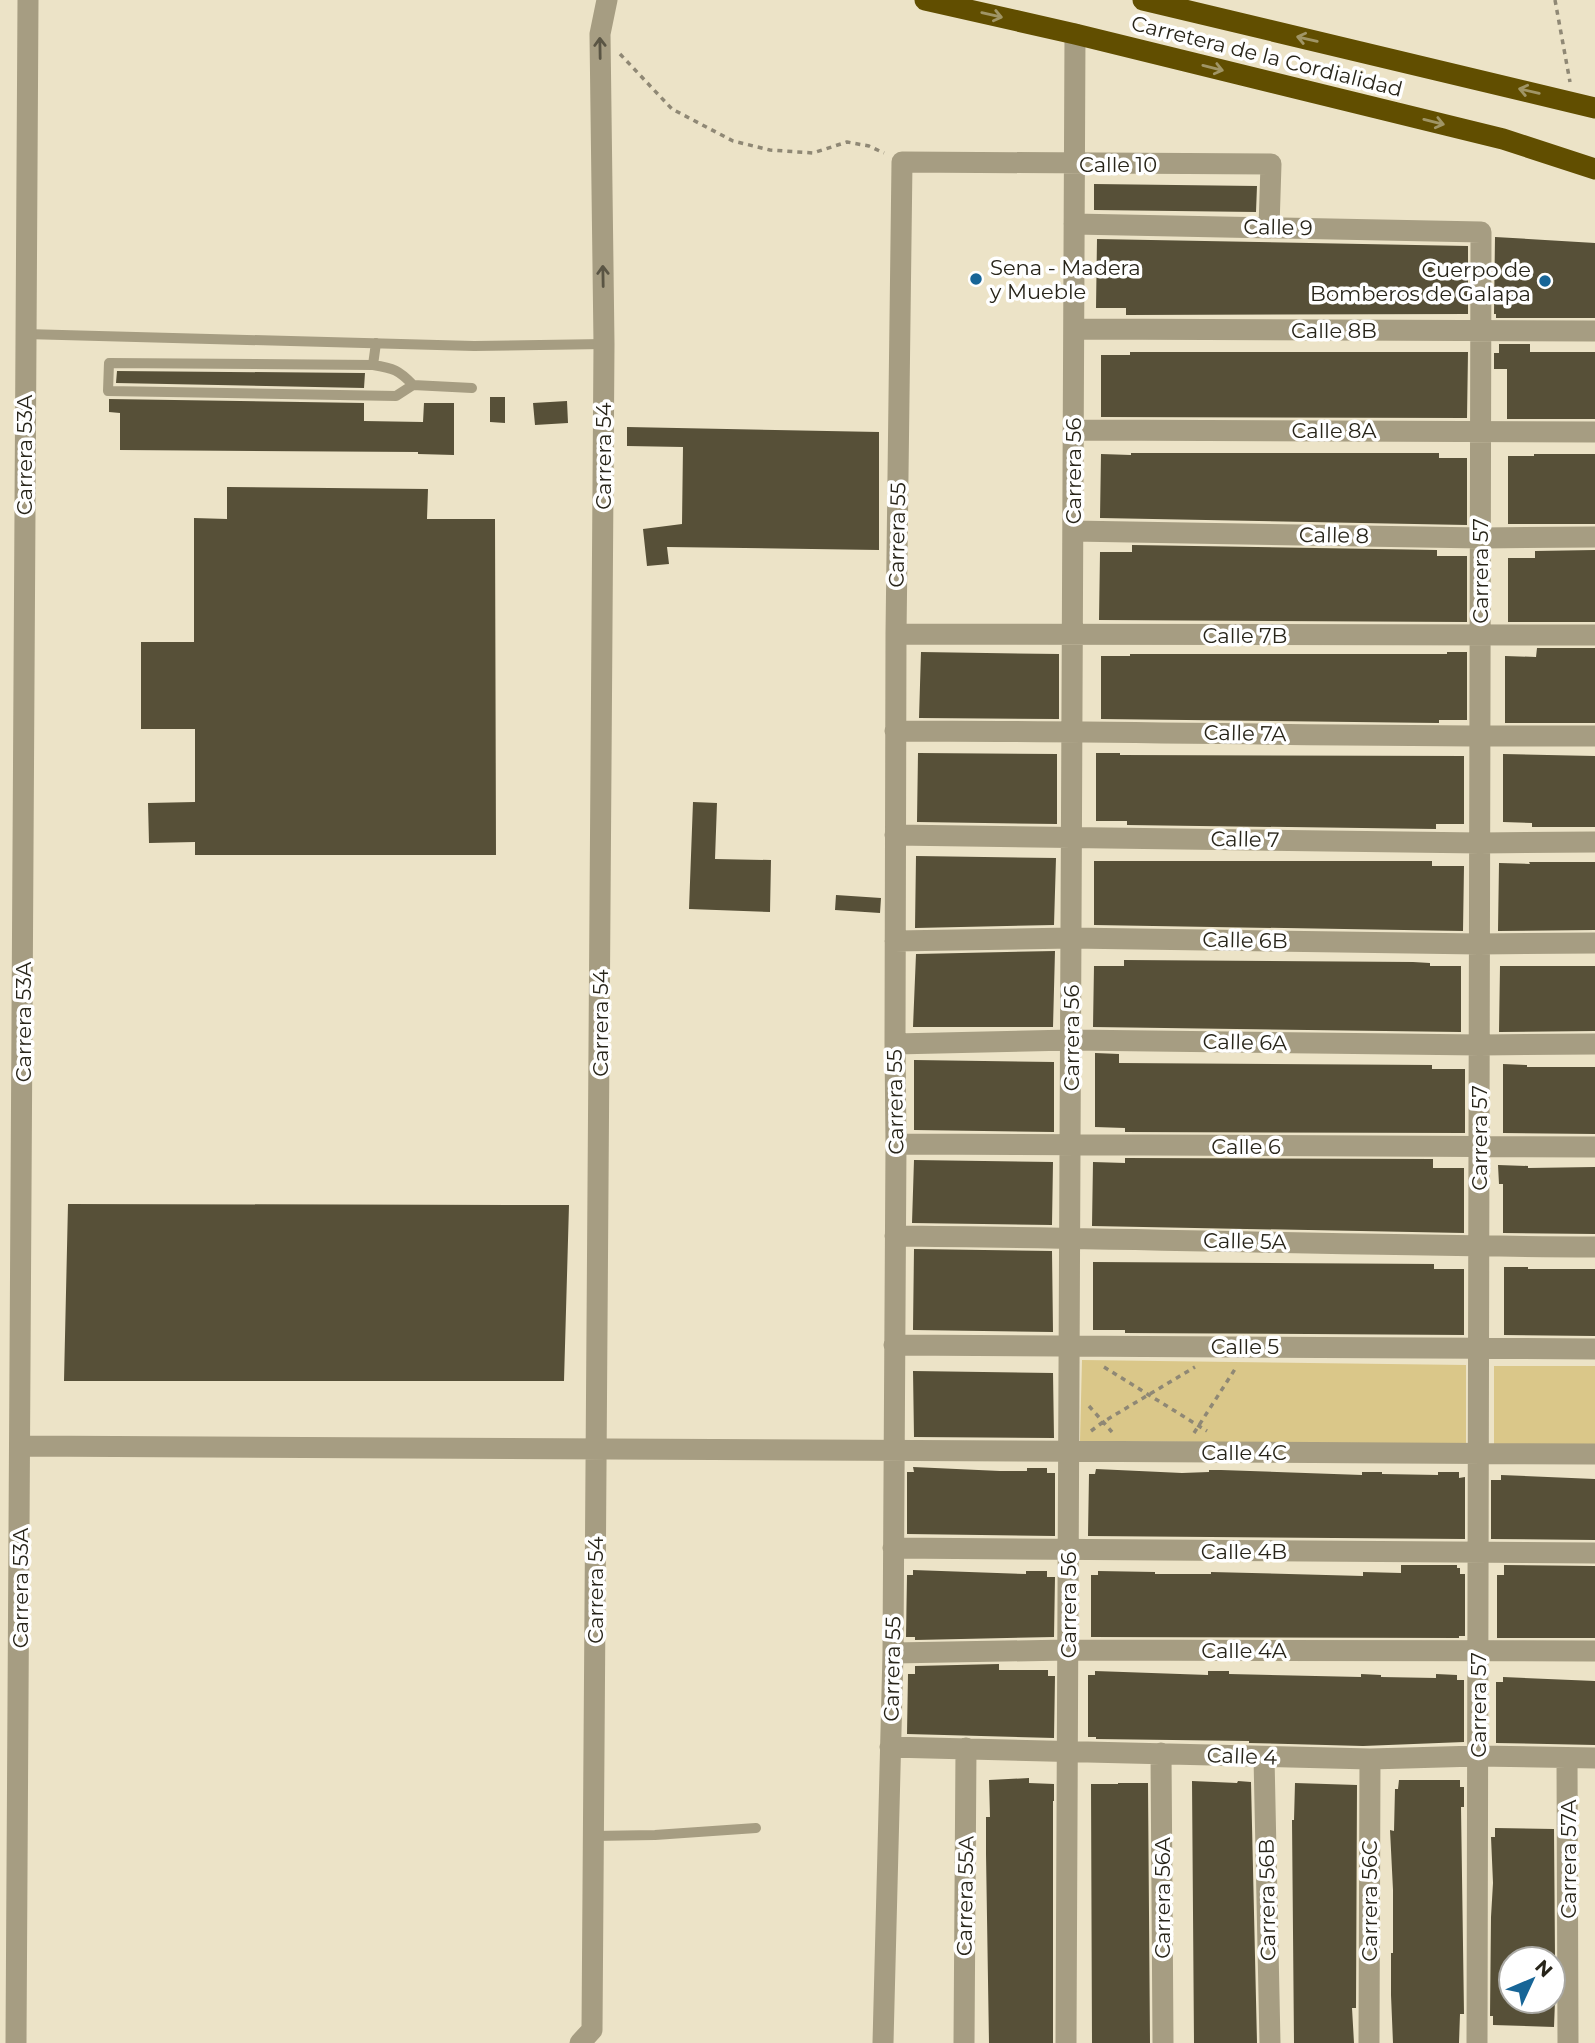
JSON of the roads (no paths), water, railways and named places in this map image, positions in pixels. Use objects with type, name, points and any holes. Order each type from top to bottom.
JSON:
[{"type":"highway","name":"Carretera de la Cordialidad","points":[[925,0],[1503,139],[1595,169]]},
{"type":"highway","name":"Carretera de la Cordialidad","points":[[1143,0],[1595,108]]},
{"type":"street","name":"Carrera 53A","points":[[16,2043],[22,1446],[28,0]]},
{"type":"street","name":"Carrera 54","points":[[580,2043],[592,2030],[604,344],[600,34],[607,0]]},
{"type":"street","name":"Carrera 56","points":[[1066,2043],[1075,34]]},
{"type":"street","name":"Calle 10","points":[[902,162],[1271,164],[1269,227]]},
{"type":"street","name":"Carrera 55","points":[[883,2043],[893,1653],[895,731],[902,162]]},
{"type":"street","name":"Calle 9","points":[[1074,224],[1481,232]]},
{"type":"street","name":"Carrera 57","points":[[1477,2043],[1481,232]]},
{"type":"street","name":"Calle 8B","points":[[1074,329],[1595,331]]},
{"type":"street","name":"Calle 8A","points":[[1073,430],[1595,432]]},
{"type":"street","name":"Calle 8","points":[[1073,531],[1480,538],[1595,537]]},
{"type":"street","name":"Calle 7B","points":[[896,634],[1595,635]]},
{"type":"street","name":"Calle 7A","points":[[895,731],[1595,736]]},
{"type":"street","name":"Calle 7","points":[[895,835],[1480,843],[1595,842]]},
{"type":"street","name":"Calle 6B","points":[[895,940],[1071,938],[1479,944],[1595,943]]},
{"type":"street","name":"Calle 6A","points":[[895,1044],[1071,1040],[1595,1044]]},
{"type":"street","name":"Calle 6","points":[[896,1144],[1595,1147]]},
{"type":"street","name":"Calle 5A","points":[[895,1236],[1595,1247]]},
{"type":"street","name":"Calle 5","points":[[894,1345],[1595,1349]]},
{"type":"street","name":"Calle 4C","points":[[22,1446],[1595,1454]]},
{"type":"street","name":"Calle 4B","points":[[893,1548],[1595,1553]]},
{"type":"street","name":"Calle 4A","points":[[893,1653],[1068,1650],[1595,1651]]},
{"type":"street","name":"Calle 4","points":[[890,1747],[1370,1759],[1478,1756],[1595,1758]]},
{"type":"street","name":"Carrera 55A","points":[[964,2043],[967,1748]]},
{"type":"street","name":"Carrera 56A","points":[[1161,1753],[1163,2043]]},
{"type":"street","name":"Carrera 56B","points":[[1264,1757],[1270,2043]]},
{"type":"street","name":"Carrera 57A","points":[[1567,1758],[1568,2043]]},
{"type":"street","name":"Carrera 56C","points":[[1369,2043],[1370,1759]]},
{"type":"lane","points":[[25,334],[518,346],[604,344]]},
{"type":"lane","points":[[373,365],[376,343]]},
{"type":"lane","points":[[413,385],[393,368],[373,365],[109,363],[108,391],[396,396],[413,385],[472,388]]},
{"type":"lane","points":[[593,1836],[756,1828]]},
{"type":"place","name":"Sena - Madera y Mueble","points":[[976,279]]},
{"type":"place","name":"Cuerpo de Bomberos de Galapa","points":[[1545,281]]}]
